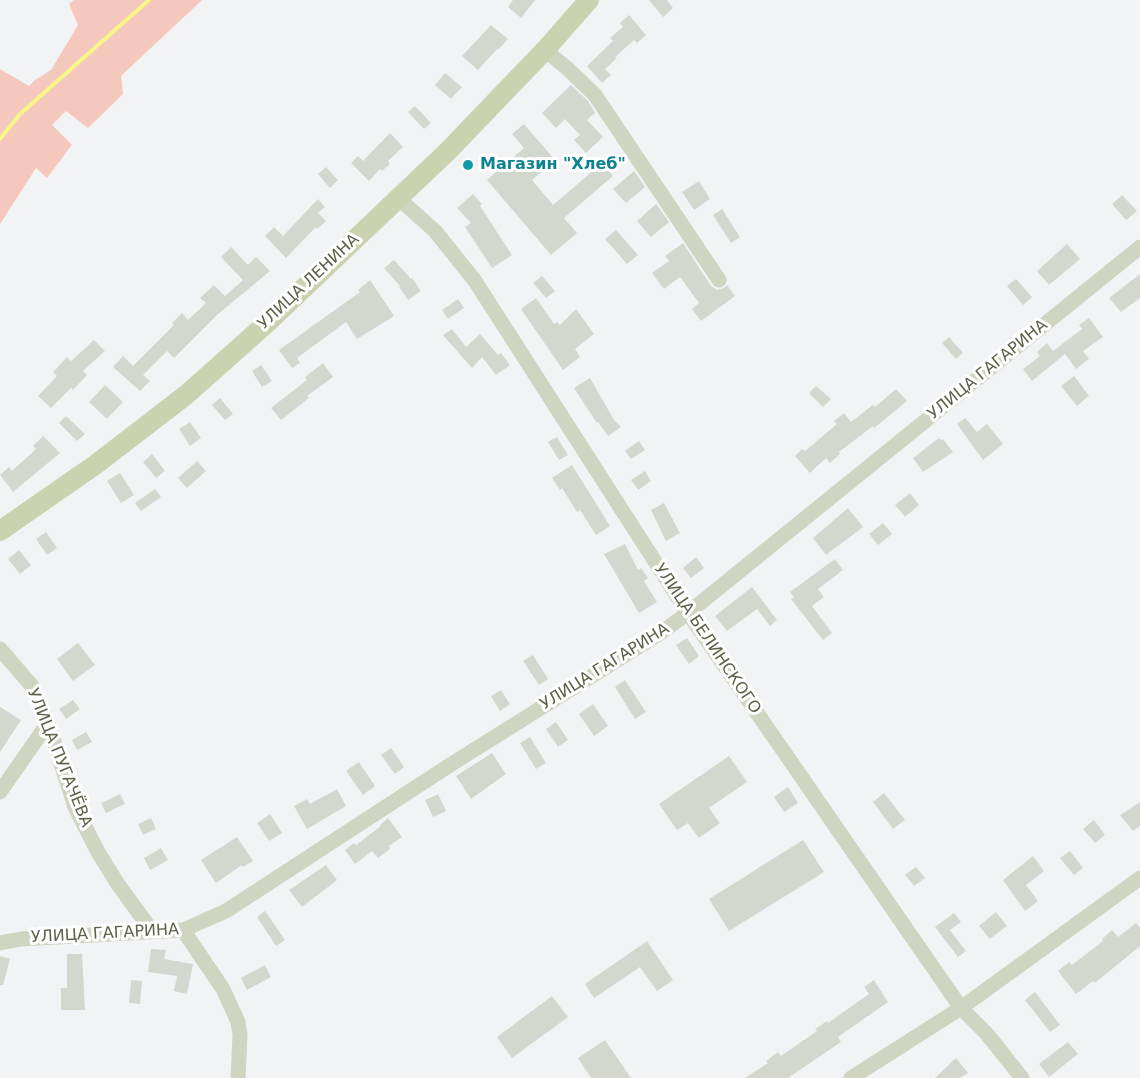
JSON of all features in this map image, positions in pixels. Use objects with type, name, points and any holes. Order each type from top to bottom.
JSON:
[{"type":"main road","name":"УЛИЦА ЛЕНИНА","points":[[0,531],[95,465],[186,395],[268,322],[448,151],[545,50],[589,0]]},
{"type":"street","points":[[545,50],[595,95],[719,280]]},
{"type":"street","name":"УЛИЦА БЕЛИНСКОГО","points":[[398,198],[435,231],[475,281],[688,613],[961,1008],[987,1034],[1022,1078]]},
{"type":"street","name":"УЛИЦА ГАГАРИНА","points":[[0,944],[21,939],[183,930],[226,910],[450,765],[659,634],[688,613],[1140,247]]},
{"type":"street","name":"УЛИЦА ПУГАЧЁВА","points":[[0,649],[32,686],[48,723],[75,807],[117,883],[152,931]]},
{"type":"street","points":[[0,792],[48,723]]},
{"type":"street","points":[[851,1078],[961,1008],[1140,878]]},
{"type":"street","points":[[183,930],[223,989],[238,1022],[240,1035],[238,1078]]},
{"type":"shaded area","points":[[74,0],[202,0],[121,76],[123,94],[88,128],[66,111],[52,125],[72,145],[47,178],[36,168],[0,224],[0,69],[29,86],[51,70],[78,25],[69,4]]},
{"type":"building","points":[[513,0],[535,0],[521,18],[508,7]]},
{"type":"building","points":[[649,0],[667,0],[673,8],[663,17]]},
{"type":"building","points":[[629,15],[646,35],[637,43],[634,40],[615,57],[617,58],[605,69],[611,75],[602,83],[587,66],[613,41],[610,38],[623,27],[620,23]]},
{"type":"building","points":[[491,25],[508,39],[478,70],[462,56]]},
{"type":"building","points":[[445,73],[462,87],[451,99],[435,85]]},
{"type":"building","points":[[571,85],[588,101],[595,113],[587,120],[603,137],[586,153],[574,140],[580,135],[565,119],[556,128],[542,113]]},
{"type":"building","points":[[415,106],[431,123],[424,129],[408,112]]},
{"type":"building","points":[[524,124],[555,160],[532,180],[553,205],[602,163],[613,176],[564,218],[577,233],[551,255],[487,180],[524,148],[512,134]]},
{"type":"building","points":[[390,133],[403,147],[388,161],[390,164],[382,171],[380,169],[369,181],[351,163],[358,156],[363,161]]},
{"type":"building","points":[[326,167],[338,180],[330,188],[318,174]]},
{"type":"building","points":[[634,171],[645,187],[626,203],[613,189]]},
{"type":"building","points":[[699,181],[710,199],[694,210],[682,192]]},
{"type":"building","points":[[473,194],[482,204],[480,206],[512,255],[492,268],[465,227],[471,223],[457,208]]},
{"type":"building","points":[[1122,195],[1137,211],[1126,220],[1112,204]]},
{"type":"building","points":[[318,199],[325,207],[318,213],[326,221],[317,229],[316,227],[286,258],[265,236],[274,227],[283,236]]},
{"type":"building","points":[[656,204],[669,222],[651,237],[637,221]]},
{"type":"building","points":[[722,209],[740,237],[731,243],[713,215]]},
{"type":"building","points":[[616,230],[638,255],[627,264],[605,239]]},
{"type":"building","points":[[683,243],[711,286],[717,290],[727,285],[735,296],[701,321],[692,309],[699,303],[680,277],[664,289],[652,273],[669,261],[665,256]]},
{"type":"building","points":[[1067,244],[1080,259],[1049,285],[1037,271]]},
{"type":"building","points":[[231,247],[248,265],[256,257],[270,271],[217,315],[174,358],[167,351],[143,375],[150,381],[140,391],[113,367],[123,356],[133,366],[174,325],[172,323],[182,313],[188,320],[206,303],[200,298],[214,285],[225,296],[243,280],[221,257]]},
{"type":"building","points":[[394,260],[421,291],[408,300],[400,286],[384,268]]},
{"type":"building","points":[[1140,274],[1140,298],[1121,312],[1109,298]]},
{"type":"building","points":[[542,276],[555,291],[546,298],[533,283]]},
{"type":"building","points":[[1016,279],[1032,297],[1023,305],[1007,286]]},
{"type":"building","points":[[370,280],[394,316],[357,339],[346,322],[297,358],[300,363],[292,368],[279,350],[360,292],[358,290]]},
{"type":"building","points":[[536,298],[554,324],[557,322],[560,325],[576,309],[594,334],[575,349],[580,357],[563,370],[521,309]]},
{"type":"building","points":[[458,299],[464,308],[448,319],[442,310]]},
{"type":"building","points":[[1089,318],[1103,337],[1083,351],[1089,359],[1076,369],[1065,354],[1032,381],[1023,369],[1040,356],[1037,352],[1047,343],[1053,351],[1082,329],[1079,325]]},
{"type":"building","points":[[452,329],[466,347],[480,334],[498,355],[501,353],[510,365],[496,375],[482,357],[472,368],[443,335]]},
{"type":"building","points":[[949,337],[963,353],[956,359],[942,343]]},
{"type":"building","points":[[94,340],[105,351],[83,371],[87,375],[73,390],[71,388],[51,408],[38,396],[57,376],[53,372],[67,357],[71,361]]},
{"type":"building","points":[[323,363],[333,377],[307,396],[309,398],[281,420],[271,408],[307,380],[305,377]]},
{"type":"building","points":[[261,365],[272,381],[262,387],[252,371]]},
{"type":"building","points":[[1074,376],[1089,396],[1077,406],[1061,386]]},
{"type":"building","points":[[590,378],[614,420],[621,427],[608,436],[574,388]]},
{"type":"building","points":[[105,385],[123,402],[107,419],[89,402]]},
{"type":"building","points":[[816,386],[831,399],[823,407],[809,393]]},
{"type":"building","points":[[896,389],[907,401],[839,452],[840,454],[830,463],[826,458],[810,473],[795,456],[802,449],[805,451],[837,424],[834,421],[844,413],[851,422],[873,405],[875,407]]},
{"type":"building","points":[[220,398],[233,414],[225,420],[212,405]]},
{"type":"building","points":[[66,416],[85,434],[77,441],[59,423]]},
{"type":"building","points":[[965,418],[977,432],[987,424],[1003,444],[983,460],[957,424]]},
{"type":"building","points":[[190,422],[201,438],[190,446],[179,429]]},
{"type":"building","points":[[43,436],[60,453],[13,492],[0,475],[9,467],[12,471],[36,449],[33,446]]},
{"type":"building","points":[[557,437],[568,455],[559,460],[548,442]]},
{"type":"building","points":[[939,438],[943,439],[953,452],[923,472],[913,458]]},
{"type":"building","points":[[639,441],[645,450],[631,459],[625,451]]},
{"type":"building","points":[[152,454],[165,471],[156,478],[143,462]]},
{"type":"building","points":[[197,461],[206,471],[187,488],[178,478]]},
{"type":"building","points":[[572,465],[610,526],[596,535],[580,510],[577,512],[562,488],[560,490],[552,478]]},
{"type":"building","points":[[645,471],[651,481],[638,490],[631,480]]},
{"type":"building","points":[[120,473],[134,495],[121,503],[107,481]]},
{"type":"building","points":[[155,489],[161,497],[141,511],[135,503]]},
{"type":"building","points":[[910,493],[919,505],[905,517],[895,505]]},
{"type":"building","points":[[664,503],[680,533],[666,541],[651,510]]},
{"type":"building","points":[[848,508],[863,527],[826,555],[813,538]]},
{"type":"building","points":[[883,523],[892,534],[878,545],[869,534]]},
{"type":"building","points":[[46,532],[57,548],[47,555],[36,539]]},
{"type":"building","points":[[625,544],[638,570],[641,568],[648,578],[644,581],[657,602],[639,613],[604,554]]},
{"type":"building","points":[[19,550],[31,565],[20,574],[8,559]]},
{"type":"building","points":[[696,557],[704,568],[691,578],[683,568]]},
{"type":"building","points":[[835,559],[843,570],[818,589],[824,597],[812,606],[832,633],[823,640],[791,599],[794,597],[790,592]]},
{"type":"building","points":[[752,587],[777,620],[770,626],[757,609],[727,631],[715,616]]},
{"type":"building","points":[[687,638],[699,656],[689,664],[676,645]]},
{"type":"building","points":[[78,643],[95,665],[73,681],[57,659]]},
{"type":"building","points":[[533,655],[548,679],[539,685],[523,661]]},
{"type":"building","points":[[625,680],[646,712],[635,719],[615,687]]},
{"type":"building","points":[[501,690],[510,704],[500,711],[491,696]]},
{"type":"building","points":[[73,700],[80,709],[66,719],[59,709]]},
{"type":"building","points":[[593,704],[608,726],[594,736],[579,714]]},
{"type":"building","points":[[0,707],[21,720],[0,752]]},
{"type":"building","points":[[556,722],[568,740],[558,747],[546,729]]},
{"type":"building","points":[[86,732],[92,742],[77,750],[72,740]]},
{"type":"building","points":[[530,737],[546,763],[536,769],[520,743]]},
{"type":"building","points":[[391,748],[404,767],[395,774],[381,755]]},
{"type":"building","points":[[492,753],[506,774],[471,799],[456,776]]},
{"type":"building","points":[[729,756],[747,782],[709,808],[720,823],[699,838],[688,823],[677,830],[659,804]]},
{"type":"building","points":[[359,762],[375,786],[363,795],[346,771]]},
{"type":"building","points":[[788,787],[798,803],[784,812],[774,797]]},
{"type":"building","points":[[337,789],[346,806],[307,829],[294,806],[307,799],[310,804]]},
{"type":"building","points":[[884,793],[905,820],[893,829],[873,802]]},
{"type":"building","points":[[120,794],[125,804],[106,813],[101,803]]},
{"type":"building","points":[[438,794],[446,811],[433,817],[425,800]]},
{"type":"building","points":[[1140,802],[1140,826],[1133,831],[1120,815]]},
{"type":"building","points":[[270,814],[282,833],[269,841],[257,823]]},
{"type":"building","points":[[151,818],[156,829],[143,835],[138,824]]},
{"type":"building","points":[[388,818],[402,837],[378,858],[372,851],[355,864],[345,850],[354,843],[356,845]]},
{"type":"building","points":[[1094,820],[1105,835],[1095,843],[1083,829]]},
{"type":"building","points":[[237,837],[253,861],[243,867],[242,865],[216,883],[201,860]]},
{"type":"building","points":[[803,840],[824,872],[729,931],[709,899]]},
{"type":"building","points":[[161,848],[168,860],[150,870],[144,858]]},
{"type":"building","points":[[1070,851],[1083,868],[1074,875],[1060,858]]},
{"type":"building","points":[[1033,856],[1044,871],[1026,885],[1038,901],[1025,911],[1003,880]]},
{"type":"building","points":[[326,865],[337,880],[302,907],[289,890]]},
{"type":"building","points":[[916,867],[925,878],[914,886],[905,875]]},
{"type":"building","points":[[265,911],[285,940],[276,946],[257,917]]},
{"type":"building","points":[[996,912],[1007,926],[990,939],[979,926]]},
{"type":"building","points":[[954,913],[961,922],[950,930],[966,951],[958,957],[935,927]]},
{"type":"building","points":[[1136,923],[1140,928],[1140,946],[1095,983],[1093,981],[1076,994],[1058,971],[1069,962],[1072,965],[1103,941],[1102,939],[1112,930],[1118,937]]},
{"type":"building","points":[[647,941],[673,980],[657,991],[640,967],[594,998],[585,984]]},
{"type":"building","points":[[151,949],[166,950],[164,959],[193,964],[187,994],[174,991],[177,976],[148,972]]},
{"type":"building","points":[[67,954],[82,954],[85,1010],[61,1010],[61,988],[67,988]]},
{"type":"building","points":[[0,956],[10,959],[3,985],[0,985]]},
{"type":"building","points":[[265,965],[271,977],[247,990],[241,978]]},
{"type":"building","points":[[131,980],[142,981],[140,1004],[129,1003]]},
{"type":"building","points":[[874,980],[888,1002],[838,1037],[841,1042],[788,1078],[745,1078],[768,1063],[766,1061],[778,1052],[781,1056],[817,1031],[815,1029],[827,1021],[828,1023],[869,994],[864,987]]},
{"type":"building","points":[[1035,992],[1060,1025],[1050,1032],[1025,1000]]},
{"type":"building","points":[[552,996],[568,1017],[512,1058],[497,1037]]},
{"type":"building","points":[[605,1040],[631,1078],[591,1078],[578,1058]]},
{"type":"building","points":[[1068,1042],[1078,1054],[1049,1077],[1039,1064]]},
{"type":"building","points":[[956,1058],[968,1073],[960,1078],[935,1078]]},
{"type":"waterway","points":[[0,139],[20,114],[149,0]]},
{"type":"place","name":"Магазин \"Хлеб\"","points":[[468,165]]}]
